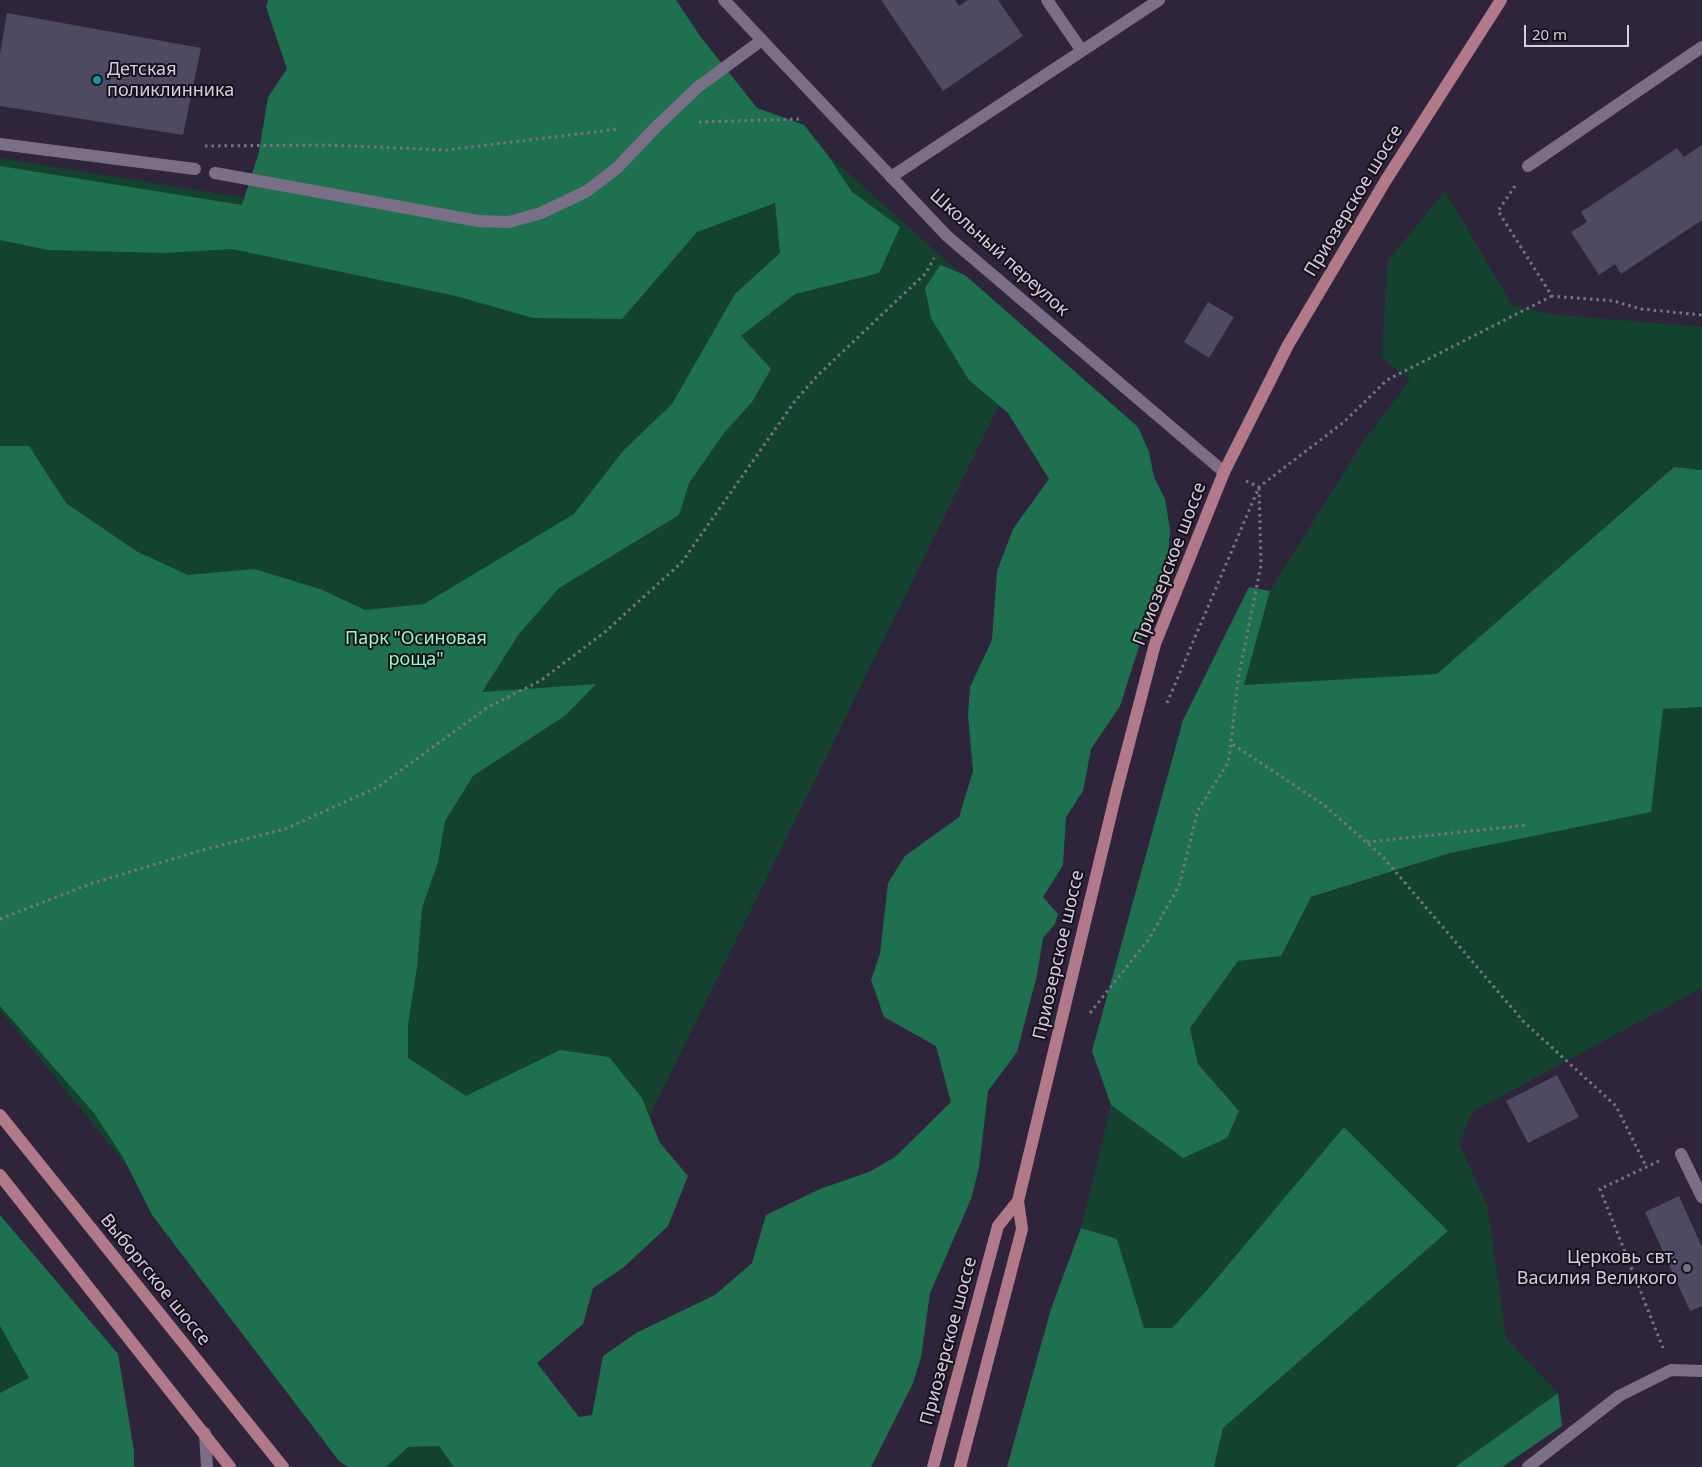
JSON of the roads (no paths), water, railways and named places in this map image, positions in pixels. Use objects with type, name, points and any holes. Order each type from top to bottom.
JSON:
[{"type":"main road","name":"Приозерское шоссе","points":[[960,1467],[1022,1229],[1018,1201],[1116,789],[1156,644],[1224,472],[1288,345],[1386,180],[1501,0]]},
{"type":"main road","name":"Выборгское шоссе","points":[[0,1115],[283,1467]]},
{"type":"main road","points":[[0,1175],[230,1467]]},
{"type":"main road","name":"Приозерское шоссе","points":[[933,1467],[998,1226],[1018,1201]]},
{"type":"street","name":"Школьный переулок","points":[[724,0],[947,236],[1224,472]]},
{"type":"street","points":[[1047,0],[1082,50]]},
{"type":"street","points":[[891,177],[1159,0]]},
{"type":"street","points":[[215,173],[478,221],[508,222],[541,213],[587,191],[618,168],[656,126],[698,87],[762,40]]},
{"type":"street","points":[[1528,166],[1702,47]]},
{"type":"street","points":[[0,144],[194,170]]},
{"type":"street","points":[[1682,1154],[1702,1197]]},
{"type":"street","points":[[1528,1467],[1619,1396],[1671,1370],[1702,1371]]},
{"type":"street","points":[[205,1433],[207,1467]]},
{"type":"place","name":"Детская поликлинника","points":[[97,80]]},
{"type":"place","name":"Церковь свт. Василия Великого","points":[[1687,1268]]},
{"type":"park label","name":"Парк \"Осиновая роща\"","points":[[416,649]]}]
